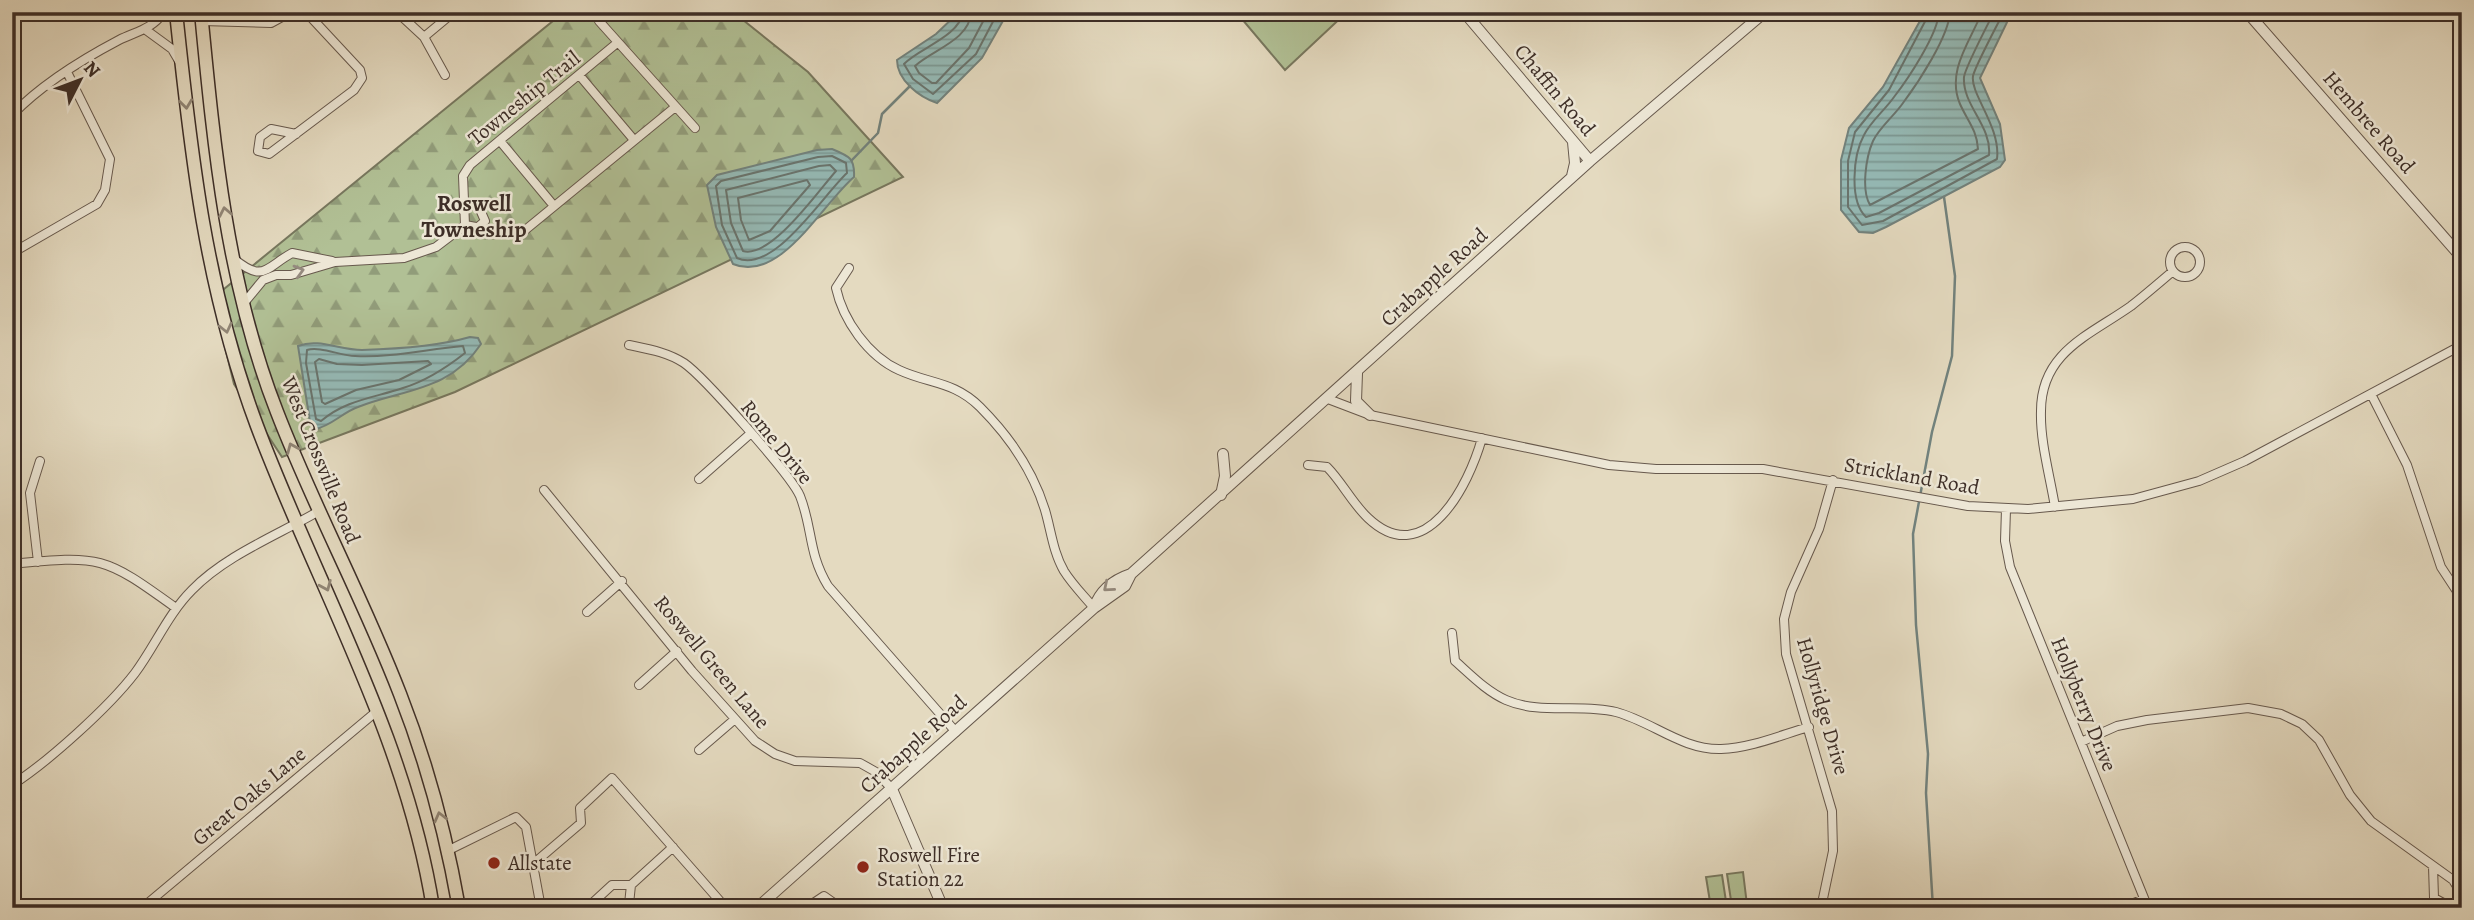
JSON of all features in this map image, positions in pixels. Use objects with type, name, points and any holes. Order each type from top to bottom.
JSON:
[{"type":"main road","name":"West Crossville Road","points":[[176,12],[200,217],[231,353],[258,429],[377,711],[401,778],[433,908]]},
{"type":"main road","name":"West Crossville Road","points":[[202,17],[218,173],[244,303],[276,411],[399,692],[436,801],[449,850],[459,908]]},
{"type":"street","points":[[12,115],[34,93],[121,39],[146,30],[164,12]]},
{"type":"street","points":[[247,22],[272,12]]},
{"type":"street","points":[[202,17],[271,23],[291,12]]},
{"type":"street","points":[[296,134],[271,129],[260,137],[258,151],[269,154],[296,134],[354,90],[362,78],[360,70],[306,12]]},
{"type":"street","points":[[397,12],[424,37],[445,75]]},
{"type":"street","points":[[424,37],[453,12]]},
{"type":"street","name":"Chaffin Road","points":[[1464,12],[1590,161]]},
{"type":"street","name":"Crabapple Road","points":[[757,908],[1094,608],[1099,594],[1118,579],[1131,574],[1590,161],[1765,12]]},
{"type":"street","name":"Hembree Road","points":[[2247,12],[2462,258]]},
{"type":"street","points":[[599,21],[674,108],[695,128]]},
{"type":"street","points":[[146,30],[172,49],[181,65]]},
{"type":"street","name":"Towneship Trail","points":[[465,225],[463,176],[470,165],[617,43]]},
{"type":"street","points":[[12,253],[97,204],[105,190],[110,159],[66,72]]},
{"type":"street","points":[[580,76],[634,140]]},
{"type":"street","points":[[234,259],[249,271],[262,276],[335,262],[404,258],[436,247],[465,225],[513,234],[524,231],[674,108]]},
{"type":"street","points":[[500,141],[554,206]]},
{"type":"street","points":[[1571,178],[1575,163],[1573,142]]},
{"type":"street","points":[[464,212],[469,205],[479,207],[485,221],[478,226]]},
{"type":"street","points":[[244,303],[262,276],[292,253],[335,262]]},
{"type":"street","points":[[849,268],[836,288],[841,309],[854,330],[885,362],[900,371],[956,387],[1002,431],[1022,458],[1039,495],[1064,570],[1094,608]]},
{"type":"street","points":[[2055,507],[2041,413],[2042,392],[2050,371],[2073,342],[2130,306],[2172,271]]},
{"type":"street","name":"Rome Drive","points":[[629,345],[663,352],[685,364],[750,434],[798,491],[806,512],[815,565],[828,586],[956,732]]},
{"type":"street","name":"Strickland Road","points":[[1328,399],[1370,415],[1609,465],[1656,469],[1763,469],[1968,506],[2006,509],[2055,507],[2133,499],[2199,481],[2245,461],[2462,345]]},
{"type":"street","points":[[1357,373],[1356,401],[1370,415]]},
{"type":"street","points":[[2371,394],[2407,465],[2441,567],[2462,599]]},
{"type":"street","points":[[699,479],[750,434]]},
{"type":"street","points":[[1308,465],[1327,467],[1368,518],[1385,530],[1400,535],[1419,534],[1439,520],[1471,474],[1482,438]]},
{"type":"street","points":[[1221,495],[1223,454]]},
{"type":"street","points":[[38,562],[30,494],[40,461]]},
{"type":"street","name":"Hollyridge Drive","points":[[1821,908],[1831,871],[1834,831],[1829,791],[1786,654],[1784,619],[1790,592],[1819,529],[1833,480]]},
{"type":"street","name":"Roswell Green Lane","points":[[544,490],[755,741],[775,754],[814,763],[860,763],[876,772],[892,789]]},
{"type":"street","name":"Hollyberry Drive","points":[[2006,509],[2005,541],[2010,567],[2146,903]]},
{"type":"street","points":[[12,785],[118,693],[176,608],[216,570],[319,511]]},
{"type":"street","points":[[12,564],[79,558],[106,563],[125,572],[176,608]]},
{"type":"street","points":[[587,612],[622,581]]},
{"type":"street","points":[[1452,633],[1455,661],[1480,684],[1508,701],[1532,707],[1615,712],[1639,720],[1678,740],[1719,749],[1739,747],[1809,727]]},
{"type":"street","points":[[639,685],[677,651]]},
{"type":"street","points":[[2081,742],[2117,726],[2147,720],[2248,708],[2281,713],[2302,724],[2319,740],[2350,795],[2371,821],[2454,880],[2462,894],[2453,904],[2447,905],[2434,898],[2433,866]]},
{"type":"street","name":"Great Oaks Lane","points":[[142,908],[377,711]]},
{"type":"street","points":[[699,750],[735,719]]},
{"type":"street","points":[[533,864],[581,823],[580,808],[612,778],[721,906]]},
{"type":"street","points":[[892,789],[943,908]]},
{"type":"street","points":[[449,850],[516,817],[526,827],[541,908]]},
{"type":"street","points":[[625,908],[629,904],[631,885],[673,847]]},
{"type":"street","points":[[587,908],[612,885],[631,885]]},
{"type":"street","points":[[806,908],[824,896],[841,908]]},
{"type":"street","points":[[2122,908],[2146,903]]},
{"type":"green space","points":[[564,12],[733,12],[808,72],[903,177],[455,392],[282,457],[234,384],[213,298]]},
{"type":"green space","points":[[1236,12],[1347,12],[1285,70]]},
{"type":"green space","points":[[1743,872],[1747,905],[1732,907],[1727,874]]},
{"type":"green space","points":[[1722,875],[1727,908],[1711,908],[1706,877]]},
{"type":"water","points":[[959,12],[1008,12],[982,58],[937,103],[910,87],[901,74],[897,60],[936,34]]},
{"type":"water","points":[[1925,12],[2012,12],[1980,78],[2000,124],[2005,160],[2000,167],[1886,227],[1873,233],[1859,232],[1841,210],[1841,160],[1849,128],[1883,87]]},
{"type":"water","points":[[832,149],[850,158],[854,177],[800,238],[784,252],[767,262],[750,267],[733,264],[716,227],[707,185],[717,175],[817,150]]},
{"type":"water","points":[[470,337],[478,338],[481,344],[469,359],[441,380],[358,407],[321,428],[315,429],[310,422],[298,346],[314,343],[354,350],[388,349],[431,345]]},
{"type":"waterway","points":[[852,160],[878,133],[882,114],[910,86]]},
{"type":"waterway","points":[[1933,908],[1926,793],[1928,754],[1916,625],[1913,534],[1932,432],[1952,356],[1955,276],[1944,197]]},
{"type":"place","name":"Allstate","points":[[494,863]]},
{"type":"place","name":"Roswell Fire Station 22","points":[[863,867]]},
{"type":"district","name":"Roswell Towneship","points":[[474,216]]}]
